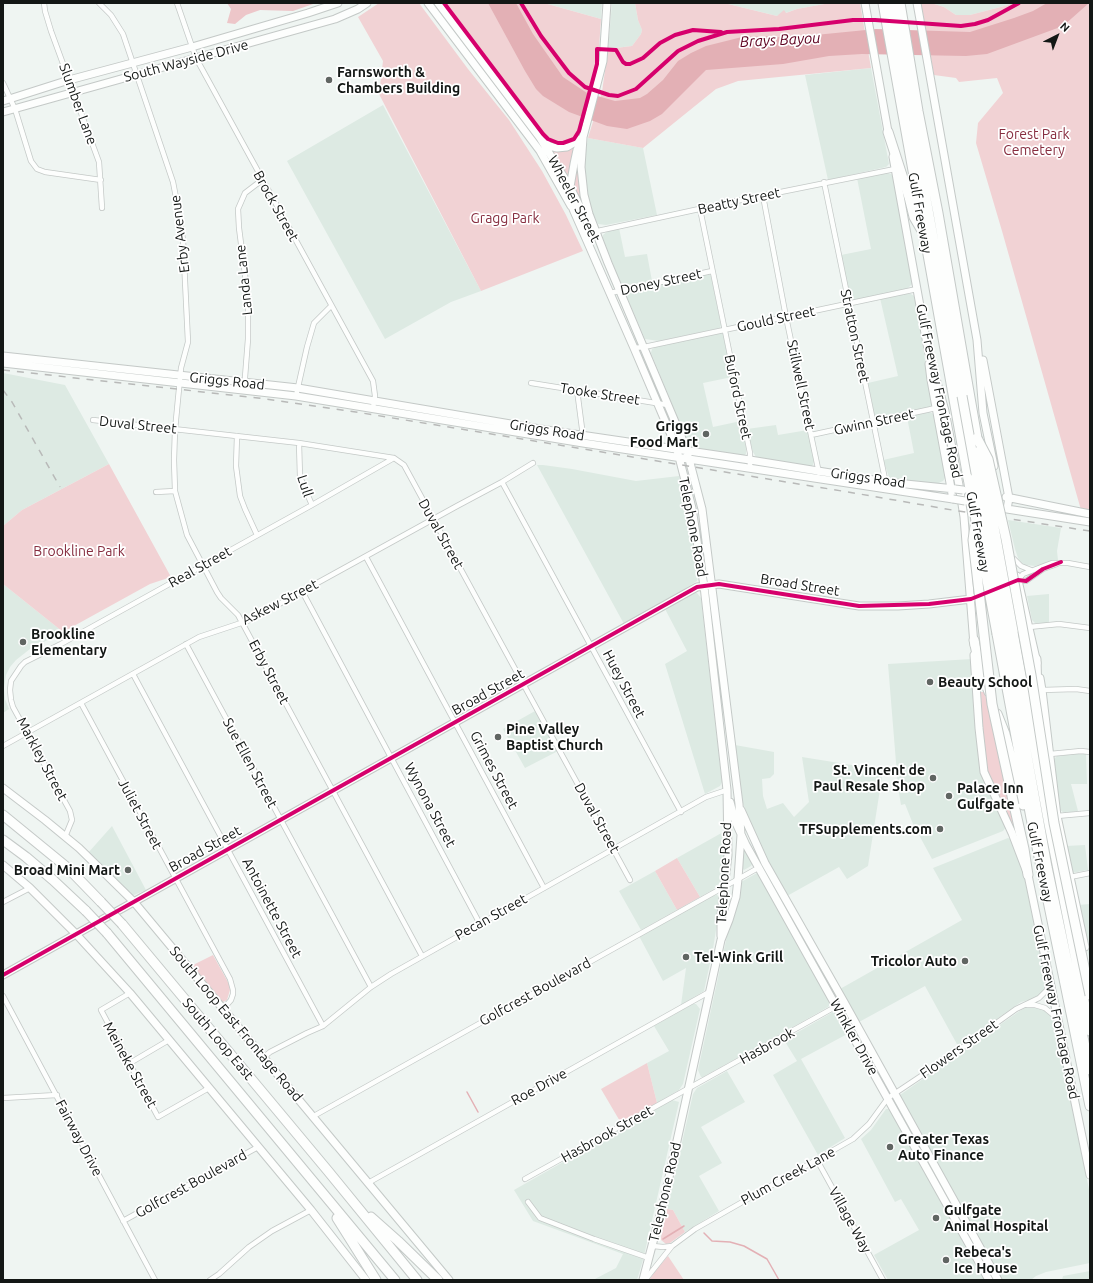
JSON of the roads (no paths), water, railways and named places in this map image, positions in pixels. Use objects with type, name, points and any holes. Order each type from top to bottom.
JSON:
[{"type":"highway","name":"Gulf Freeway","points":[[883,3],[910,111]]},
{"type":"highway","name":"Gulf Freeway","points":[[892,3],[910,111],[1050,881],[1090,1070]]},
{"type":"highway","name":"Gulf Freeway","points":[[900,3],[910,111],[924,234],[962,396],[977,438],[1031,818],[1090,1106]]},
{"type":"highway","points":[[888,132],[896,152],[914,217],[924,234]]},
{"type":"highway","name":"Gulf Freeway","points":[[962,396],[976,519],[1036,757],[1090,1030]]},
{"type":"highway","points":[[977,438],[988,459],[1006,539],[1031,675],[1054,823],[1090,995]]},
{"type":"highway","points":[[976,519],[972,540],[992,704],[1024,849],[1028,875]]},
{"type":"highway","points":[[974,640],[980,669],[1005,734],[1022,801],[1031,818]]},
{"type":"highway","points":[[1036,659],[1040,744],[1036,757]]},
{"type":"highway","name":"South Loop East","points":[[3,815],[69,869],[122,924],[416,1280]]},
{"type":"highway","name":"South Loop East","points":[[3,840],[37,866],[86,911],[107,933],[395,1280]]},
{"type":"highway","points":[[319,1189],[376,1280]]},
{"type":"highway","points":[[351,1200],[398,1241],[438,1280]]},
{"type":"main road","name":"South Wayside Drive","points":[[7,100],[69,80],[192,47],[338,3]]},
{"type":"main road","name":"South Wayside Drive","points":[[3,112],[335,19],[356,6],[367,3]]},
{"type":"main road","name":"Wheeler Street","points":[[428,3],[536,146],[573,209]]},
{"type":"main road","name":"Wheeler Street","points":[[438,3],[540,138],[595,232]]},
{"type":"main road","name":"Telephone Road","points":[[607,3],[603,61],[583,137],[577,150],[570,187],[573,209],[634,348],[676,449],[692,508],[704,586],[727,790],[728,855],[721,915],[721,940]]},
{"type":"main road","name":"Gulf Freeway Frontage Road","points":[[865,3],[928,350],[945,411],[964,517],[974,640],[977,703],[984,772],[1012,833],[1028,875],[1090,1175]]},
{"type":"main road","points":[[917,3],[978,347],[983,413],[1004,521],[1014,559],[1042,690],[1058,816],[1090,974]]},
{"type":"main road","name":"Telephone Road","points":[[583,137],[581,167],[584,195],[589,214],[595,232],[687,451],[702,509],[739,804],[741,835],[736,897],[721,940],[664,1200],[644,1280]]},
{"type":"main road","points":[[540,138],[549,146],[557,148],[567,147],[583,137]]},
{"type":"main road","points":[[978,347],[984,363],[1007,509]]},
{"type":"main road","points":[[928,350],[931,380],[953,489],[953,499]]},
{"type":"main road","name":"Griggs Road","points":[[3,356],[180,379]]},
{"type":"main road","name":"Griggs Road","points":[[3,363],[244,386],[298,388],[374,404]]},
{"type":"main road","name":"Griggs Road","points":[[244,386],[296,396],[374,404],[483,420],[689,459],[953,499],[1090,522]]},
{"type":"main road","name":"Griggs Road","points":[[583,439],[676,449],[886,482],[963,490],[1090,514]]},
{"type":"main road","name":"Broad Street","points":[[3,974],[697,587],[720,584],[859,606],[929,604],[971,598],[1018,580]]},
{"type":"main road","name":"South Loop East Frontage Road","points":[[3,788],[65,837],[99,867],[134,902],[449,1280]]},
{"type":"main road","name":"Winkler Drive","points":[[727,790],[735,822],[758,868],[809,956],[989,1280]]},
{"type":"main road","name":"Winkler Drive","points":[[739,804],[765,863],[997,1278]]},
{"type":"main road","points":[[758,868],[765,863]]},
{"type":"main road","points":[[3,865],[30,888],[76,934],[130,993],[311,1210],[366,1280]]},
{"type":"main road","points":[[784,912],[791,908]]},
{"type":"main road","points":[[809,956],[816,953]]},
{"type":"main road","points":[[930,1174],[937,1170]]},
{"type":"main road","points":[[960,1228],[967,1224]]},
{"type":"main road","points":[[978,1260],[981,1260],[997,1278]]},
{"type":"street","name":"Slumber Lane","points":[[44,3],[51,31],[99,162],[102,208]]},
{"type":"street","name":"Erby Avenue","points":[[99,3],[111,16],[123,34],[173,182],[183,240],[188,342],[181,368],[180,379]]},
{"type":"street","name":"Brock Street","points":[[177,3],[196,58],[373,381],[374,404]]},
{"type":"street","points":[[3,83],[7,100],[15,109],[31,162],[37,170],[101,180]]},
{"type":"street","name":"Beatty Street","points":[[584,234],[824,182],[895,169]]},
{"type":"street","name":"Landa Lane","points":[[244,386],[248,339],[248,298],[238,209],[245,193],[262,180]]},
{"type":"street","name":"Stratton Street","points":[[824,182],[848,304],[888,490]]},
{"type":"street","name":"Stillwell Street","points":[[763,196],[786,317],[820,479]]},
{"type":"street","name":"Buford Street","points":[[700,209],[750,453],[750,468]]},
{"type":"street","name":"Doney Street","points":[[610,293],[712,271]]},
{"type":"street","name":"Gould Street","points":[[634,348],[917,289]]},
{"type":"street","points":[[296,396],[314,323],[331,306]]},
{"type":"street","name":"Erby Street","points":[[180,379],[175,430],[175,491],[187,535],[221,598],[234,610],[242,622],[422,956]]},
{"type":"street","name":"Tooke Street","points":[[531,383],[668,405]]},
{"type":"street","points":[[577,390],[583,439]]},
{"type":"street","name":"Gwinn Street","points":[[811,435],[936,408]]},
{"type":"street","name":"Duval Street","points":[[93,420],[175,430],[299,442],[394,458],[404,465],[630,880]]},
{"type":"street","points":[[237,436],[236,466],[240,496],[257,535]]},
{"type":"street","name":"Lull","points":[[299,442],[300,477],[312,505]]},
{"type":"street","name":"Real Street","points":[[11,681],[16,671],[25,662],[61,644],[394,458]]},
{"type":"street","name":"Askew Street","points":[[3,746],[186,644],[210,633],[250,620],[502,482],[532,464]]},
{"type":"street","name":"Huey Street","points":[[502,482],[592,646],[680,812]]},
{"type":"street","points":[[156,492],[175,491]]},
{"type":"street","name":"Grimes Street","points":[[366,557],[544,888]]},
{"type":"street","points":[[1014,559],[1021,566],[1031,570]]},
{"type":"street","points":[[1018,580],[1026,581],[1043,569],[1060,562]]},
{"type":"street","points":[[1018,580],[1031,570],[1052,563],[1060,562],[1090,567]]},
{"type":"street","name":"Wynona Street","points":[[302,591],[480,924]]},
{"type":"street","points":[[1029,627],[1059,624],[1090,628]]},
{"type":"street","name":"Sue Ellen Street","points":[[186,644],[371,987]]},
{"type":"street","name":"Antoinette Street","points":[[133,674],[323,1026]]},
{"type":"street","name":"Markley Street","points":[[11,681],[10,690],[13,707],[70,811],[72,820],[65,837]]},
{"type":"street","points":[[1042,690],[1076,688],[1090,691]]},
{"type":"street","name":"Juliet Street","points":[[80,703],[232,984],[233,994],[231,1000],[223,1009]]},
{"type":"street","points":[[1050,754],[1081,751],[1090,752]]},
{"type":"street","name":"Pecan Street","points":[[263,1058],[270,1052],[323,1026],[371,987],[422,956],[706,797],[727,790]]},
{"type":"street","points":[[1058,816],[1090,813]]},
{"type":"street","name":"Golfcrest Boulevard","points":[[312,1117],[725,885],[758,868]]},
{"type":"street","points":[[1070,877],[1090,873]]},
{"type":"street","points":[[3,902],[30,888]]},
{"type":"street","name":"Flowers Street","points":[[894,1094],[1023,1005],[1036,1000],[1048,987],[1049,978]]},
{"type":"street","name":"Roe Drive","points":[[368,1183],[709,992]]},
{"type":"street","name":"Meineke Street","points":[[130,993],[101,1010],[158,1117],[209,1088]]},
{"type":"street","name":"Fairway Drive","points":[[3,996],[155,1280]]},
{"type":"street","name":"Hasbrook","points":[[689,1089],[844,1002]]},
{"type":"street","points":[[1023,1005],[1035,1005],[1045,1008],[1058,1020]]},
{"type":"street","points":[[130,1063],[169,1040]]},
{"type":"street","name":"Hasbrook Street","points":[[525,1179],[689,1089]]},
{"type":"street","name":"Plum Creek Lane","points":[[644,1280],[672,1246],[695,1229],[817,1160],[861,1133],[888,1098],[894,1094]]},
{"type":"street","points":[[3,1098],[57,1095]]},
{"type":"street","name":"Golfcrest Boulevard","points":[[123,1221],[258,1147]]},
{"type":"street","name":"Village Way","points":[[817,1160],[883,1280]]},
{"type":"street","points":[[528,1202],[540,1218],[649,1258]]},
{"type":"street","points":[[210,1280],[219,1274],[249,1247],[311,1210]]},
{"type":"street","points":[[652,1246],[672,1246]]},
{"type":"water","name":"Brays Bayou","points":[[488,3],[516,3],[533,34],[563,77],[587,93],[615,101],[640,98],[647,94],[663,80],[678,61],[691,53],[706,46],[742,37],[771,36],[785,38],[876,29],[970,32],[1033,11],[1047,3],[1089,3],[1063,26],[987,54],[966,56],[862,54],[829,56],[783,64],[706,70],[662,114],[650,121],[627,129],[607,126],[569,112],[543,96],[536,89],[525,71]]},
{"type":"waterway","points":[[467,1092],[478,1112]]},
{"type":"waterway","points":[[663,1239],[684,1226]]},
{"type":"waterway","points":[[704,1233],[712,1241],[730,1242],[744,1246],[767,1259],[779,1280]]},
{"type":"railway","points":[[3,370],[258,398],[362,413],[958,511],[1090,531]]},
{"type":"railway","points":[[3,390],[12,402],[60,487]]},
{"type":"place","name":"Farnsworth & Chambers Building","points":[[329,80]]},
{"type":"place","name":"Griggs Food Mart","points":[[706,434]]},
{"type":"place","name":"Brookline Elementary","points":[[23,642]]},
{"type":"place","name":"Beauty School","points":[[930,682]]},
{"type":"place","name":"Pine Valley Baptist Church","points":[[498,737]]},
{"type":"place","name":"St. Vincent de Paul Resale Shop","points":[[933,778]]},
{"type":"place","name":"Palace Inn Gulfgate","points":[[949,796]]},
{"type":"place","name":"TFSupplements.com","points":[[940,829]]},
{"type":"place","name":"Broad Mini Mart","points":[[128,870]]},
{"type":"place","name":"Tel-Wink Grill","points":[[686,957]]},
{"type":"place","name":"Tricolor Auto","points":[[965,961]]},
{"type":"place","name":"Greater Texas Auto Finance","points":[[890,1147]]},
{"type":"place","name":"Gulfgate Animal Hospital","points":[[936,1218]]},
{"type":"place","name":"Rebeca's Ice House","points":[[946,1260]]},
{"type":"park label","name":"Forest Park Cemetery","points":[[1034,142]]},
{"type":"park label","name":"Gragg Park","points":[[505,218]]},
{"type":"park label","name":"Brookline Park","points":[[79,551]]}]
